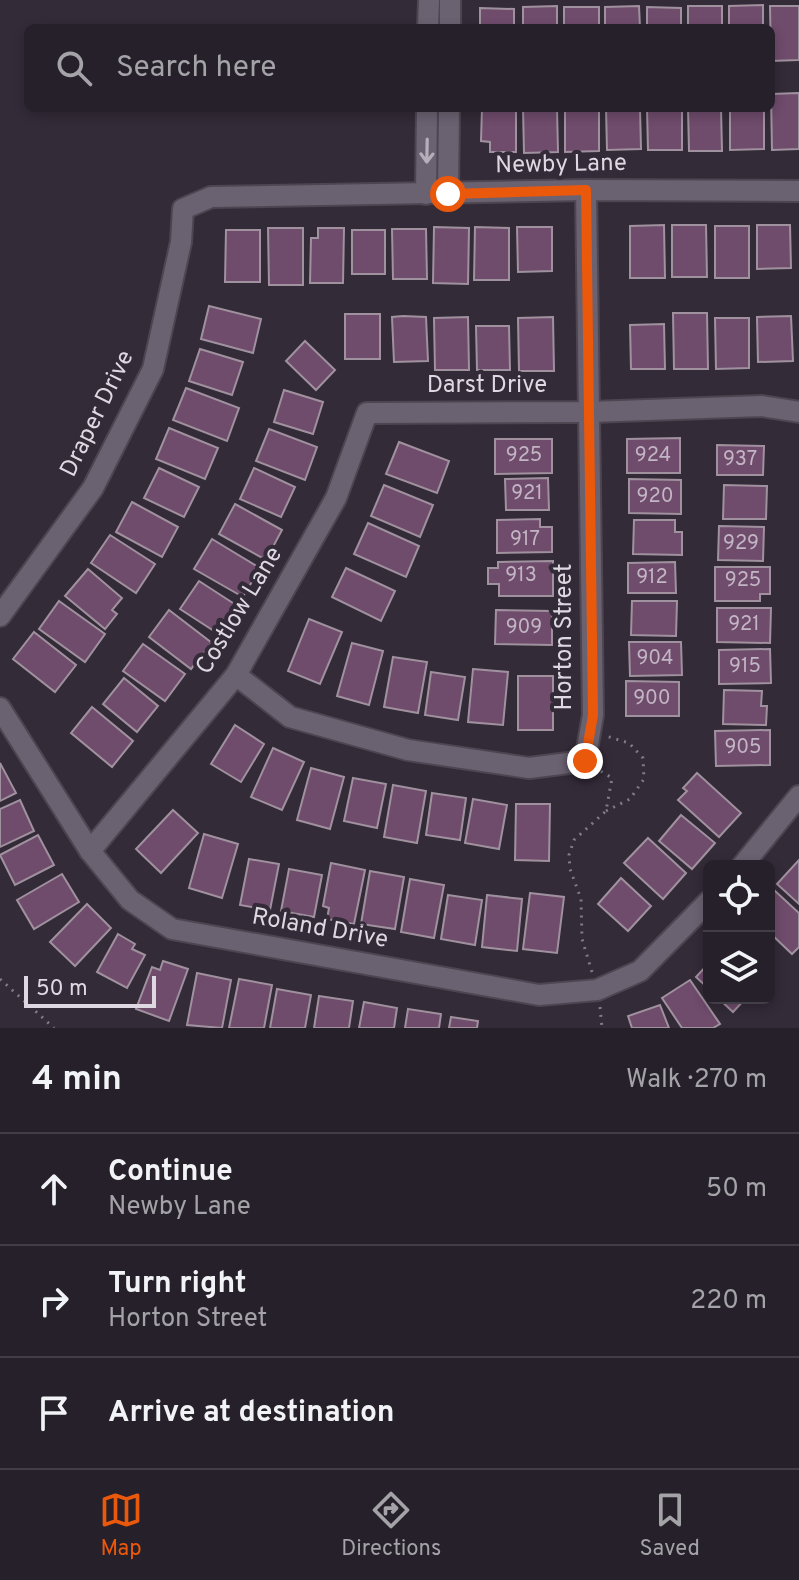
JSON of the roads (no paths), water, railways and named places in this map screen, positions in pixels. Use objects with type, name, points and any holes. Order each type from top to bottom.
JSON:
[{"type":"street","points":[[428,24],[429,0]]},
{"type":"street","points":[[450,0],[450,24]]},
{"type":"street","points":[[426,194],[427,112]]},
{"type":"street","points":[[448,194],[449,112]]},
{"type":"street","name":"Newby Lane","points":[[183,209],[211,197],[586,190],[799,191]]},
{"type":"street","name":"Horton Street","points":[[236,675],[290,717],[408,750],[529,768],[585,761],[593,715],[586,190]]},
{"type":"street","name":"Draper Drive","points":[[0,616],[93,488],[153,369],[181,242],[183,209]]},
{"type":"street","name":"Darst Drive","points":[[367,413],[590,412],[762,406],[799,412]]},
{"type":"street","name":"Costlow Lane","points":[[90,851],[236,675],[336,498],[367,413]]},
{"type":"street","name":"Roland Drive","points":[[0,708],[90,851],[130,900],[172,929],[539,995],[597,990],[640,971],[703,907]]},
{"type":"street","points":[[747,860],[799,796]]}]
